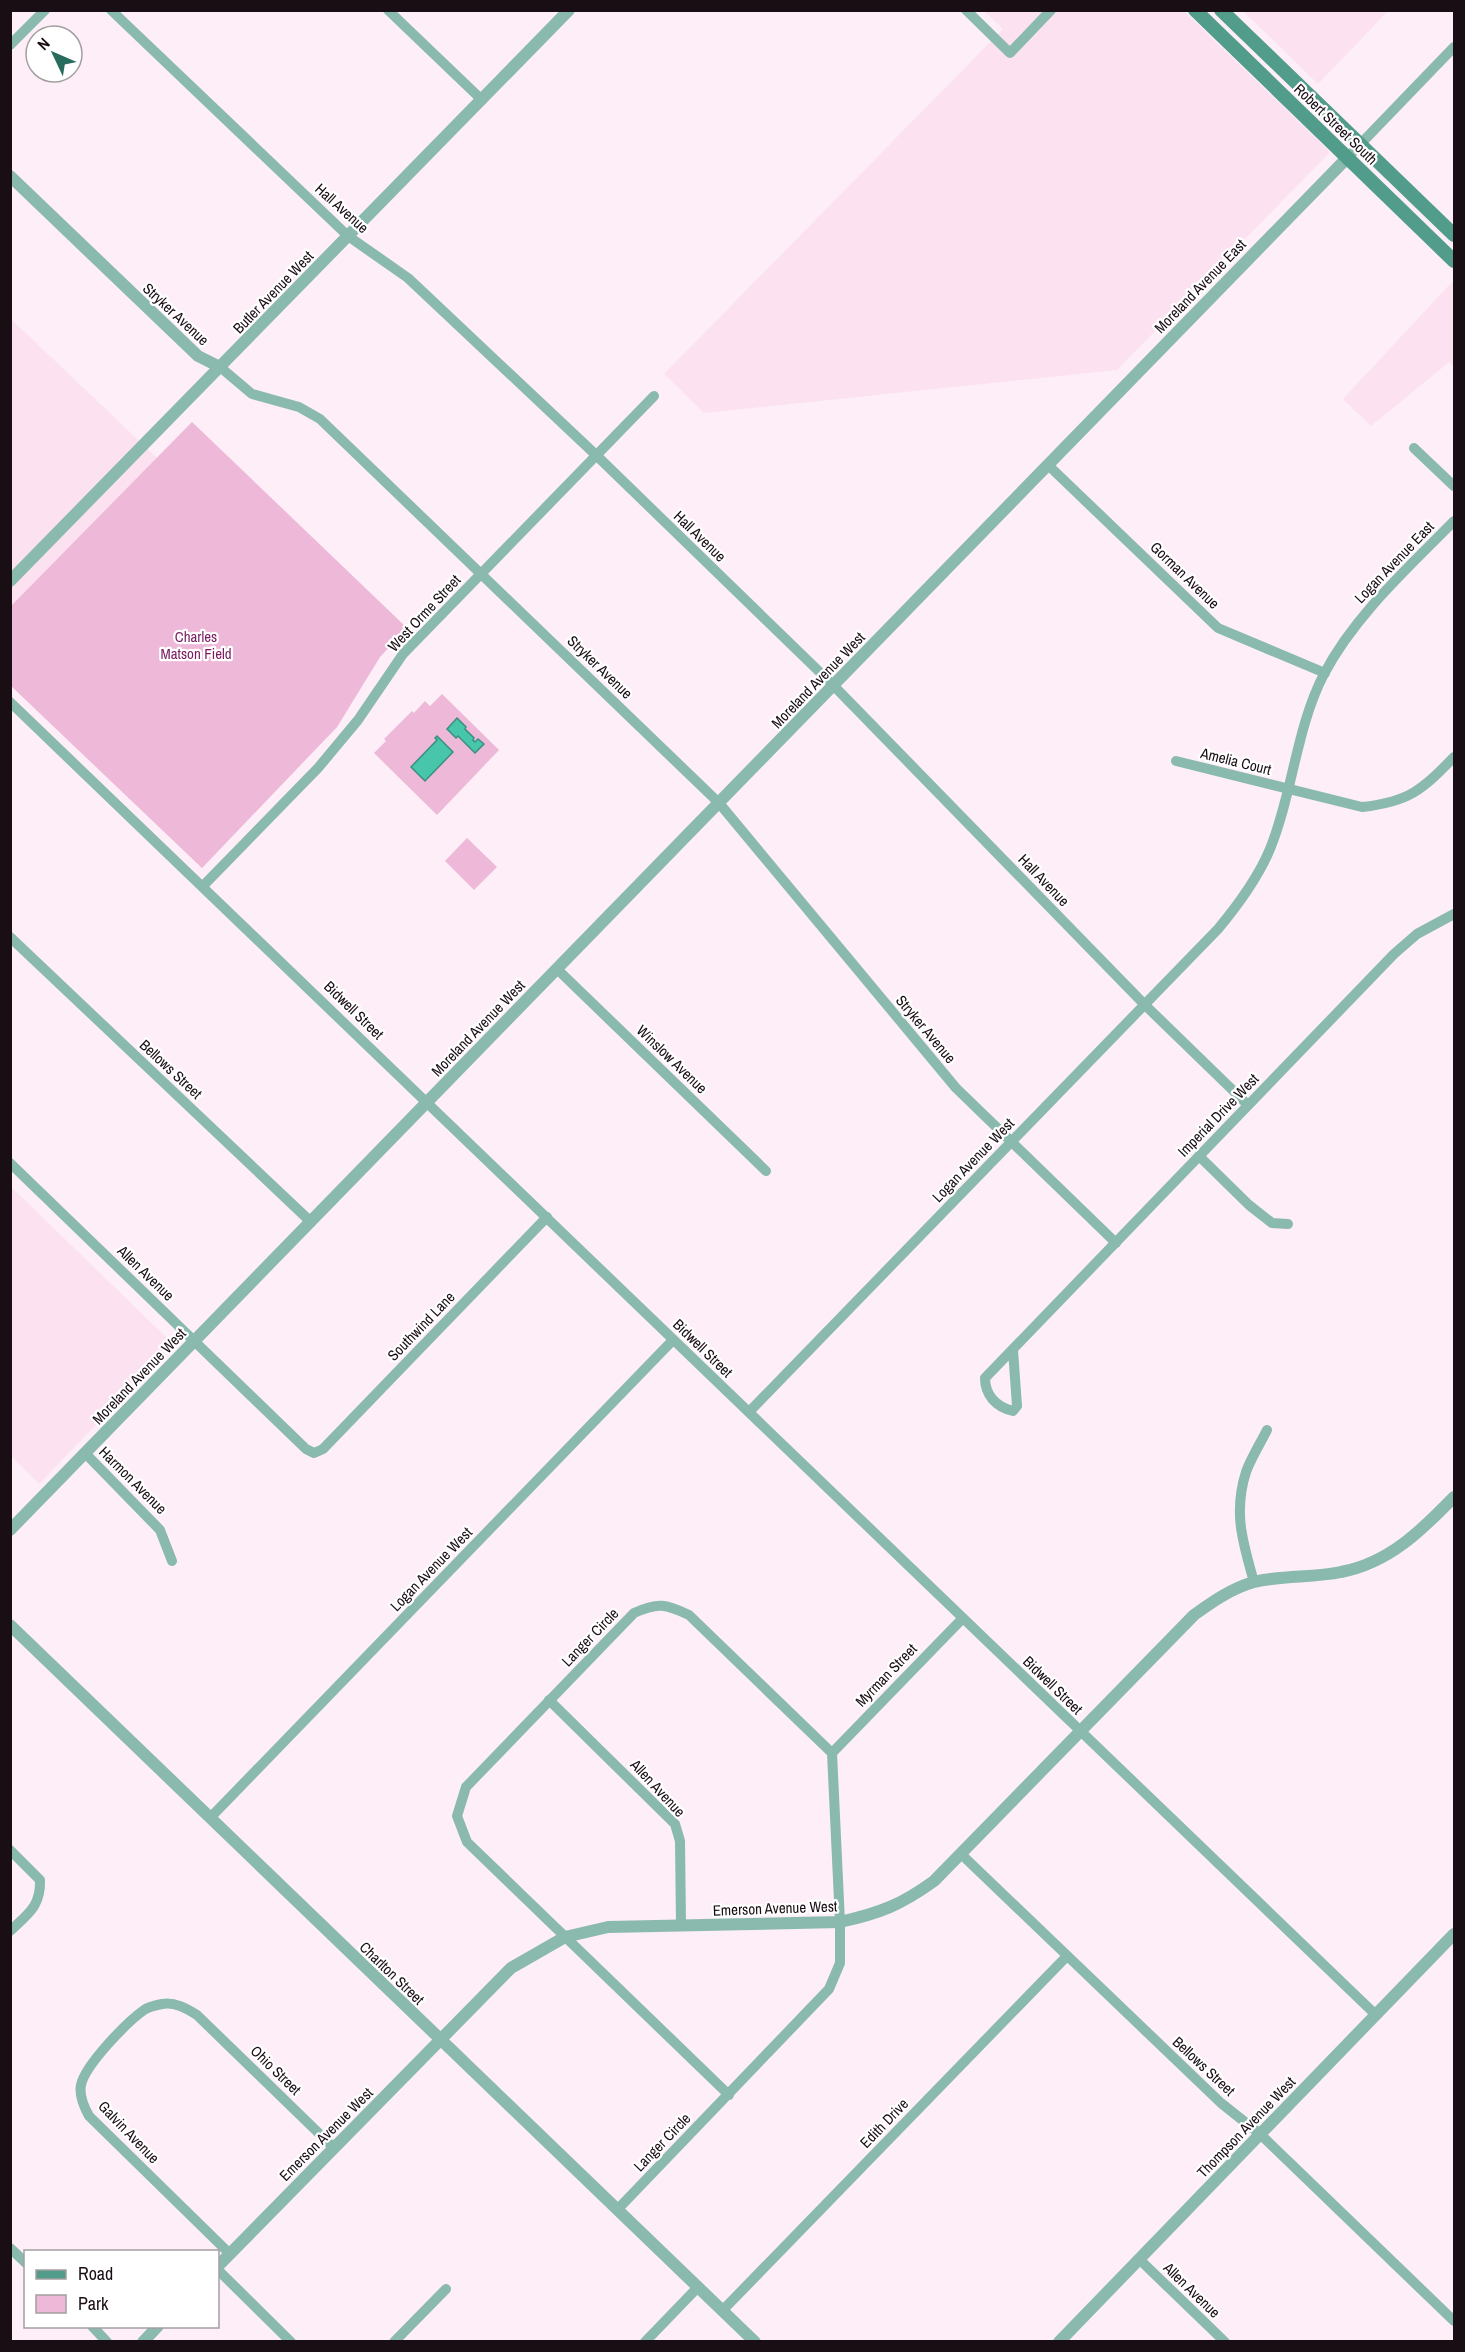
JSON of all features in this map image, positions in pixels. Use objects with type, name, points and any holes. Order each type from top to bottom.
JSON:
[{"type":"main road","name":"Robert Street South","points":[[1195,10],[1455,261]]},
{"type":"main road","name":"Robert Street South","points":[[1221,10],[1455,235]]},
{"type":"street","points":[[10,45],[45,10]]},
{"type":"street","name":"Hall Avenue","points":[[111,10],[348,236],[408,278],[596,455],[833,686],[1145,1005],[1248,1105]]},
{"type":"street","points":[[388,10],[482,100]]},
{"type":"street","name":"Butler Avenue West","points":[[10,581],[569,10]]},
{"type":"street","points":[[966,10],[1010,53],[1051,10]]},
{"type":"street","name":"Moreland Avenue East","points":[[968,547],[1455,47]]},
{"type":"street","name":"Stryker Avenue","points":[[10,176],[198,356],[220,367],[252,394],[299,407],[320,419],[719,802],[956,1089],[1116,1243]]},
{"type":"street","name":"West Orme Street","points":[[203,886],[318,768],[358,720],[403,654],[654,396]]},
{"type":"street","points":[[1414,447],[1455,486]]},
{"type":"street","name":"Gorman Avenue","points":[[1048,465],[1218,628],[1324,674]]},
{"type":"street","name":"Logan Avenue East","points":[[1218,929],[1243,898],[1270,850],[1308,716],[1324,674],[1366,612],[1455,521]]},
{"type":"street","name":"Moreland Avenue West","points":[[10,1530],[968,547]]},
{"type":"street","name":"Bidwell Street","points":[[10,702],[1376,2015]]},
{"type":"street","name":"Amelia Court","points":[[1176,762],[1362,807],[1389,804],[1414,794],[1455,757]]},
{"type":"street","name":"Imperial Drive West","points":[[1013,1350],[1017,1406],[1013,1411],[1005,1409],[990,1396],[985,1389],[985,1378],[1394,954],[1417,934],[1455,914]]},
{"type":"street","name":"Logan Avenue West","points":[[748,1412],[1218,929]]},
{"type":"street","name":"Bellows Street","points":[[10,937],[311,1222]]},
{"type":"street","name":"Winslow Avenue","points":[[557,969],[766,1171]]},
{"type":"street","points":[[1199,1156],[1249,1205],[1272,1223],[1288,1224]]},
{"type":"street","name":"Allen Avenue","points":[[10,1162],[306,1449],[315,1453]]},
{"type":"street","name":"Southwind Lane","points":[[315,1453],[323,1449],[547,1217]]},
{"type":"street","name":"Logan Avenue West","points":[[210,1818],[673,1340]]},
{"type":"street","points":[[1254,1582],[1240,1534],[1239,1502],[1246,1470],[1267,1430]]},
{"type":"street","name":"Harmon Avenue","points":[[85,1454],[160,1530],[172,1561]]},
{"type":"street","name":"Emerson Avenue West","points":[[219,2267],[229,2253],[511,1968],[565,1937],[608,1927],[840,1922],[875,1914],[906,1901],[934,1881],[1194,1615],[1221,1596],[1254,1582],[1343,1572],[1390,1554],[1421,1531],[1455,1497]]},
{"type":"street","name":"Langer Circle","points":[[617,2210],[729,2095],[829,1989],[840,1963],[832,1753],[689,1615],[668,1605],[650,1606],[634,1613],[465,1787],[457,1816],[467,1842],[729,2095]]},
{"type":"street","name":"Myrman Street","points":[[832,1753],[962,1618]]},
{"type":"street","name":"Charlton Street","points":[[10,1625],[755,2342]]},
{"type":"street","name":"Allen Avenue","points":[[549,1700],[675,1824],[680,1840],[681,1925]]},
{"type":"street","points":[[10,1850],[40,1880],[37,1904],[10,1931]]},
{"type":"street","name":"Bellows Street","points":[[961,1854],[1221,2103],[1260,2134],[1455,2321]]},
{"type":"street","name":"Thompson Avenue West","points":[[1059,2342],[1455,1934]]},
{"type":"street","name":"Edith Drive","points":[[722,2311],[1066,1956]]},
{"type":"street","name":"Galvin Avenue","points":[[197,2015],[183,2006],[163,2004],[145,2009],[93,2059],[84,2074],[81,2087],[83,2104],[89,2116],[229,2253]]},
{"type":"street","name":"Ohio Street","points":[[197,2015],[334,2148]]},
{"type":"street","points":[[10,2248],[24,2261]]},
{"type":"street","name":"Allen Avenue","points":[[1139,2259],[1225,2342]]},
{"type":"street","points":[[219,2269],[291,2342]]},
{"type":"street","points":[[645,2342],[698,2288]]},
{"type":"street","points":[[394,2342],[446,2289]]},
{"type":"street","points":[[94,2328],[107,2342]]},
{"type":"street","points":[[143,2342],[156,2328]]},
{"type":"shaded area","points":[[1388,10],[1318,84],[1243,11]]},
{"type":"shaded area","points":[[984,11],[1184,11],[1330,152],[1117,370],[704,413],[664,374],[1003,29]]},
{"type":"shaded area","points":[[1454,280],[1454,367],[1449,362],[1371,426],[1343,399]]},
{"type":"shaded area","name":"Charles Matson Field","points":[[10,318],[157,458],[192,422],[407,628],[380,657],[337,727],[202,868],[11,685]]},
{"type":"shaded area","points":[[457,718],[475,742],[478,739],[484,744],[475,753],[458,736],[456,738],[447,729]]},
{"type":"shaded area","points":[[437,736],[453,752],[425,781],[411,767],[437,740],[435,738]]},
{"type":"shaded area","points":[[11,1187],[173,1344],[39,1484],[11,1456]]},
{"type":"green space","name":"Charles Matson Field","points":[[192,422],[407,628],[380,657],[337,727],[202,868],[10,685],[11,606]]},
{"type":"green space","points":[[442,694],[499,750],[437,815],[374,753],[386,741],[384,739],[412,711],[414,713],[425,701],[430,706]]},
{"type":"green space","points":[[467,838],[497,867],[474,890],[445,861]]}]
